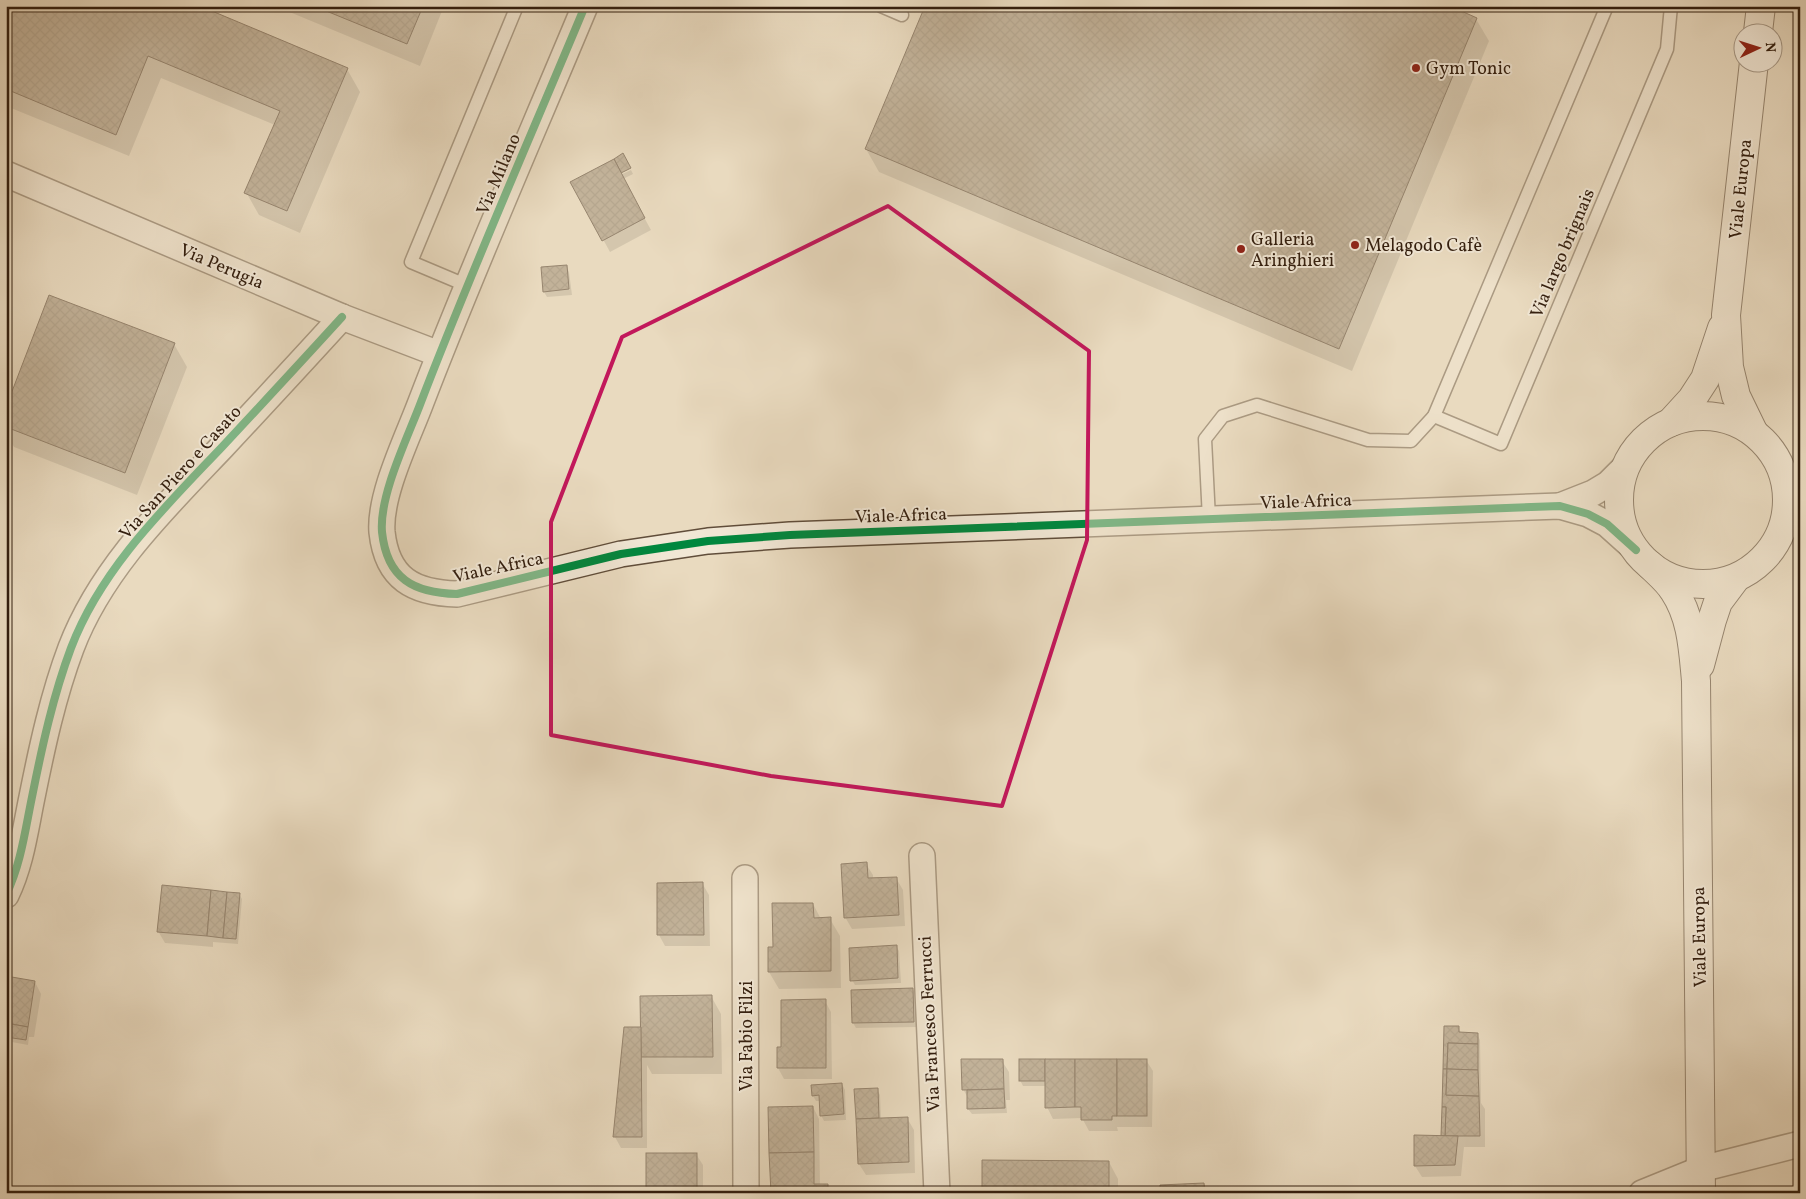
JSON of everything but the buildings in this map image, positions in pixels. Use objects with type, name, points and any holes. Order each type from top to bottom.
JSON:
[{"type":"street","name":"Via Milano","points":[[440,354],[584,6]]},
{"type":"street","points":[[1759,22],[1761,6]]},
{"type":"street","name":"Viale Europa","points":[[1752,431],[1736,396],[1729,367],[1726,315],[1753,72]]},
{"type":"street","name":"Via Perugia","points":[[6,174],[342,317],[440,354]]},
{"type":"street","name":"Viale Europa","points":[[1671,422],[1692,400],[1705,378],[1726,315]]},
{"type":"street","name":"Via San Piero e Casato","points":[[6,895],[15,876],[23,846],[36,776],[55,694],[71,647],[86,613],[106,582],[157,515],[265,402],[342,317]]},
{"type":"street","name":"Viale Africa","points":[[440,354],[397,465],[382,516],[382,533],[390,563],[407,582],[419,589],[436,594],[457,594],[621,554],[708,541],[790,534],[1560,506],[1588,514],[1607,524],[1643,558]]},
{"type":"street","name":"Viale Europa","points":[[1696,681],[1718,602],[1736,578],[1764,558],[1774,545],[1784,522],[1787,497],[1782,472],[1770,449],[1752,431],[1727,419],[1714,416],[1684,418],[1671,422],[1653,433],[1637,448],[1626,466],[1620,488],[1620,509],[1625,531],[1643,558],[1673,589],[1683,606],[1690,626],[1696,681],[1701,1181]]},
{"type":"street","name":"Viale Africa","points":[[1560,506],[1593,493],[1608,484],[1626,466]]},
{"type":"street","name":"Viale Europa","points":[[1643,558],[1662,573],[1687,583],[1707,584],[1736,578]]},
{"type":"street","name":"Via Francesco Ferrucci","points":[[922,856],[937,1193]]},
{"type":"street","name":"Via Fabio Filzi","points":[[745,878],[746,1193]]},
{"type":"street","points":[[1642,1193],[1701,1181],[1800,1144]]},
{"type":"lane","points":[[468,286],[411,262],[517,6]]},
{"type":"lane","points":[[881,6],[902,15]]},
{"type":"lane","points":[[1209,519],[1205,438],[1223,416],[1257,405],[1368,440],[1411,441],[1434,416],[1607,6]]},
{"type":"lane","name":"Via largo brignais","points":[[1434,416],[1501,444],[1667,49],[1671,6]]},
{"type":"highlighted area","points":[[888,206],[1089,351],[1087,540],[1002,806],[771,776],[551,735],[551,522],[622,337]]},
{"type":"cycle path","points":[[585,6],[460,303],[402,449],[385,501],[382,517],[385,548],[397,572],[405,580],[416,586],[442,593],[457,594],[621,554],[708,541],[790,535],[1560,506],[1588,514],[1607,524],[1636,550]]},
{"type":"cycle path","points":[[6,895],[19,859],[25,835],[53,703],[71,648],[99,592],[136,541],[178,493],[342,317]]},
{"type":"place","name":"Gym Tonic","points":[[1416,68]]},
{"type":"place","name":"Melagodo Cafè","points":[[1355,245]]},
{"type":"place","name":"Galleria Aringhieri","points":[[1241,249]]}]
